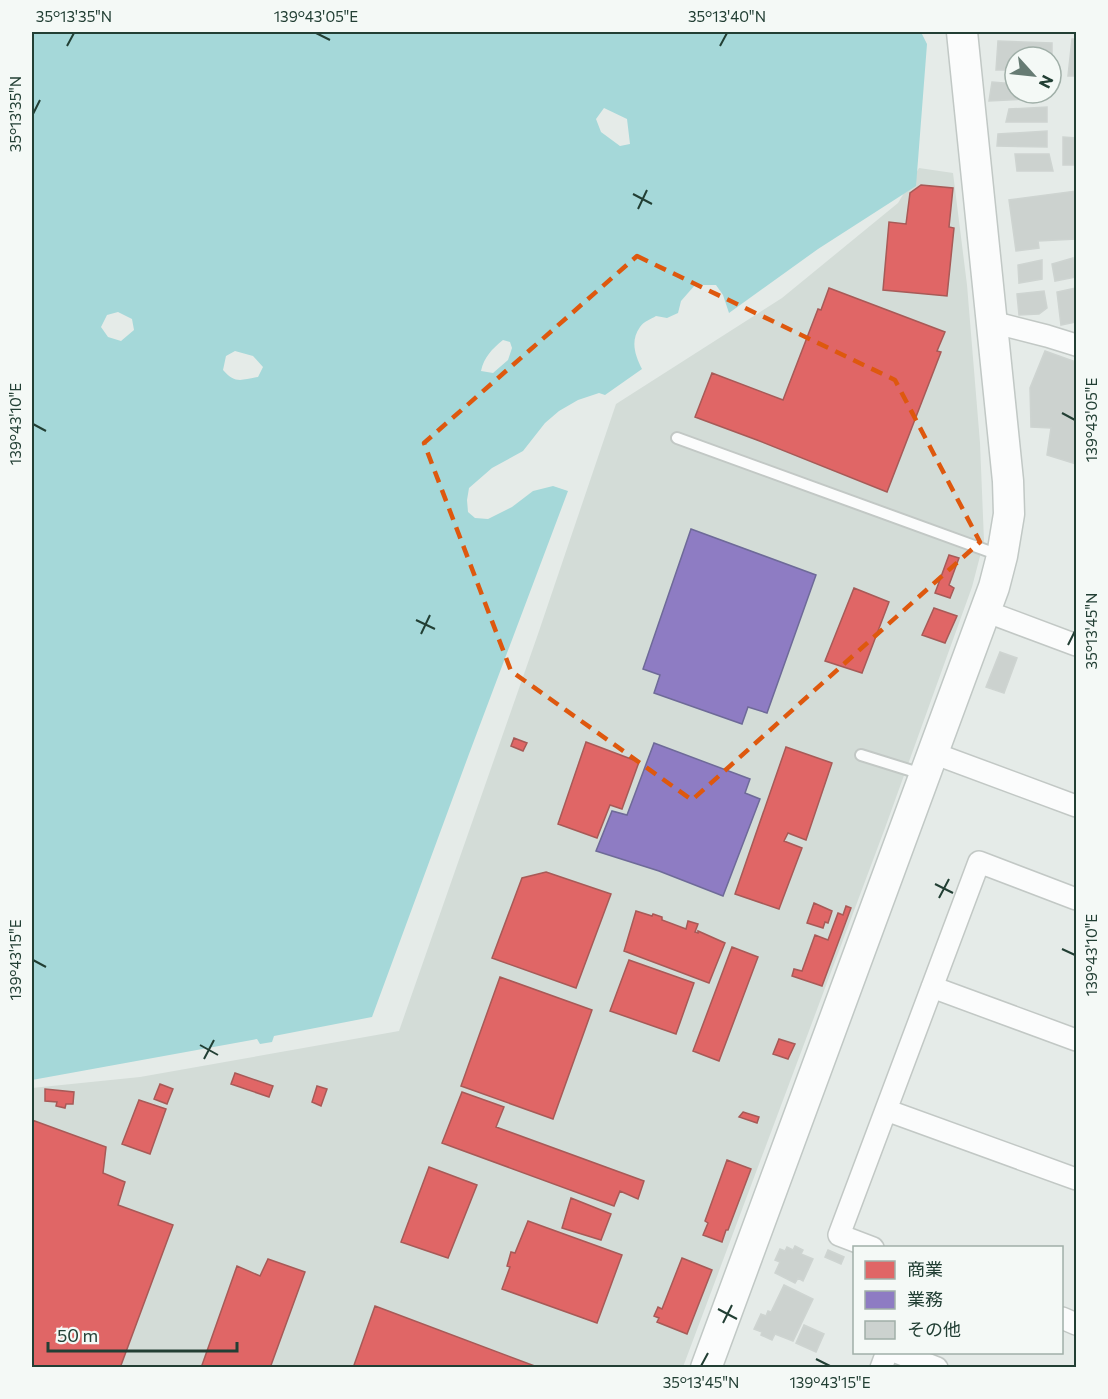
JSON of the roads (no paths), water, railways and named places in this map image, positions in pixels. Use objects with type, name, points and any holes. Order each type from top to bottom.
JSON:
[{"type":"street","points":[[706,1368],[986,611],[1002,556],[1009,514],[1008,481],[962,32]]},
{"type":"street","points":[[993,322],[1077,345]]},
{"type":"street","points":[[986,611],[1077,645]]},
{"type":"street","points":[[929,764],[1077,806]]},
{"type":"street","points":[[868,1246],[839,1235],[979,862],[1077,899]]},
{"type":"street","points":[[932,987],[1077,1040]]},
{"type":"street","points":[[886,1110],[1077,1179]]},
{"type":"street","points":[[1063,1318],[1077,1324]]},
{"type":"street","points":[[881,1368],[887,1354]]},
{"type":"street","points":[[899,1354],[937,1368]]},
{"type":"lane","points":[[677,438],[1002,556]]},
{"type":"lane","points":[[861,755],[929,764]]},
{"type":"water","points":[[32,32],[921,32],[927,44],[916,186],[818,249],[729,313],[723,295],[716,285],[695,285],[681,301],[678,313],[667,318],[656,316],[640,327],[634,343],[642,369],[605,395],[599,393],[578,400],[559,411],[545,423],[523,451],[492,468],[469,488],[468,512],[475,518],[488,519],[512,507],[533,491],[553,486],[568,491],[372,1017],[274,1036],[272,1042],[260,1044],[257,1039],[32,1080]],"holes":[[[604,108],[627,119],[630,144],[620,146],[601,132],[596,119]],[[118,312],[132,319],[134,330],[121,341],[108,337],[101,327],[107,315]],[[503,340],[510,342],[512,348],[508,360],[493,373],[481,371],[486,357]],[[235,351],[253,356],[263,367],[258,377],[235,379],[223,370],[226,356]]]}]
